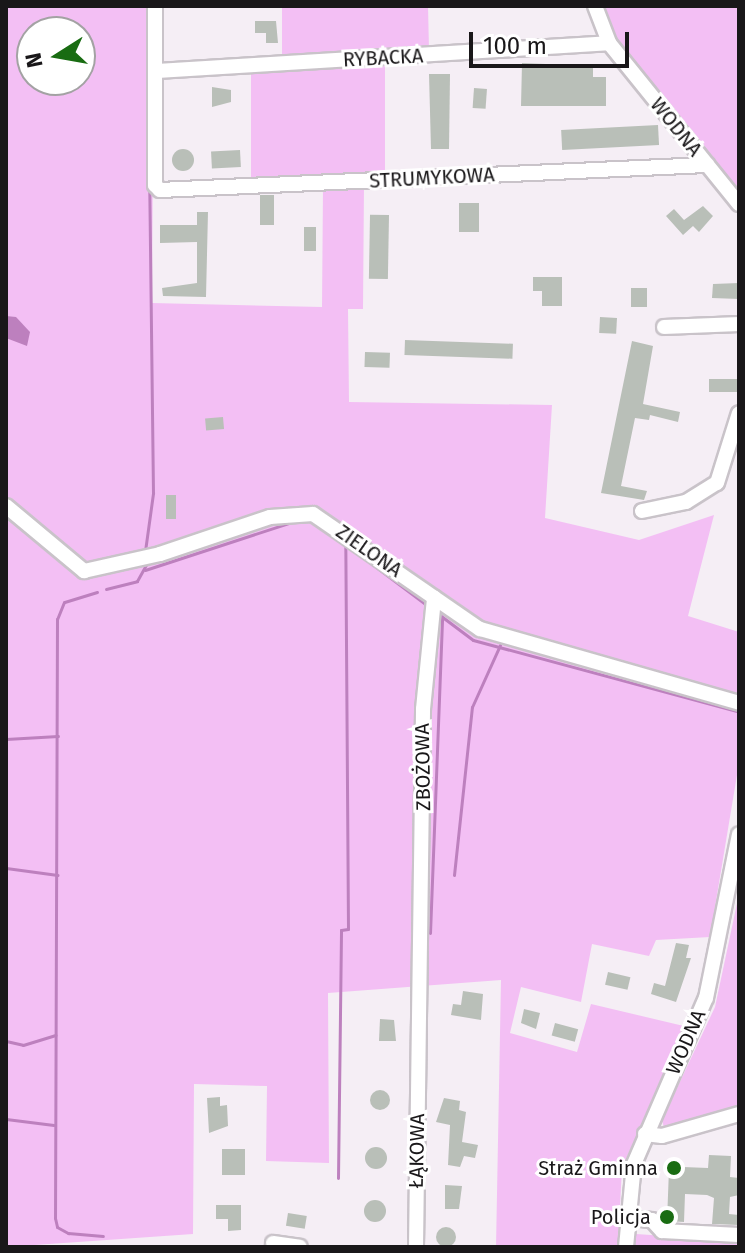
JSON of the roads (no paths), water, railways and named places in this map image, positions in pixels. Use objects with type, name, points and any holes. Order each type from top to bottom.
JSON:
[{"type":"street","points":[[155,6],[156,71]]},
{"type":"street","name":"WODNA","points":[[595,6],[609,43],[739,204]]},
{"type":"street","name":"RYBACKA","points":[[156,71],[609,43]]},
{"type":"street","name":"STRUMYKOWA","points":[[156,71],[157,188],[707,165]]},
{"type":"street","points":[[664,327],[739,324]]},
{"type":"street","points":[[642,511],[686,502],[717,483],[739,413]]},
{"type":"street","name":"ZIELONA","points":[[6,506],[84,571],[160,554],[270,517],[313,514],[434,598],[504,639],[739,703]]},
{"type":"street","name":"ZBOŻOWA","points":[[417,1054],[423,709],[434,598]]},
{"type":"street","name":"WODNA","points":[[626,1247],[634,1164],[706,998],[739,834]]},
{"type":"street","name":"ŁĄKOWA","points":[[416,1247],[417,1054]]},
{"type":"street","points":[[645,1134],[662,1136],[739,1114]]},
{"type":"street","points":[[628,1218],[652,1220],[662,1231],[739,1235]]},
{"type":"street","points":[[273,1243],[300,1247]]},
{"type":"waterway","points":[[145,551],[153,493],[149,184]]},
{"type":"waterway","points":[[145,570],[292,522]]},
{"type":"waterway","points":[[338,1178],[341,930],[348,929],[345,544]]},
{"type":"waterway","points":[[364,558],[428,606]]},
{"type":"waterway","points":[[106,589],[137,581],[146,565]]},
{"type":"waterway","points":[[97,592],[64,602],[57,619],[55,1218],[57,1227],[68,1233],[103,1236]]},
{"type":"waterway","points":[[437,613],[473,640],[739,712]]},
{"type":"waterway","points":[[430,933],[442,617]]},
{"type":"waterway","points":[[454,875],[472,707],[500,645]]},
{"type":"waterway","points":[[6,739],[58,736]]},
{"type":"waterway","points":[[6,868],[58,875]]},
{"type":"waterway","points":[[6,1041],[23,1045],[55,1035]]},
{"type":"waterway","points":[[6,1119],[54,1125]]},
{"type":"place","name":"Straż Gminna","points":[[674,1168]]},
{"type":"place","name":"Policja","points":[[667,1217]]}]
